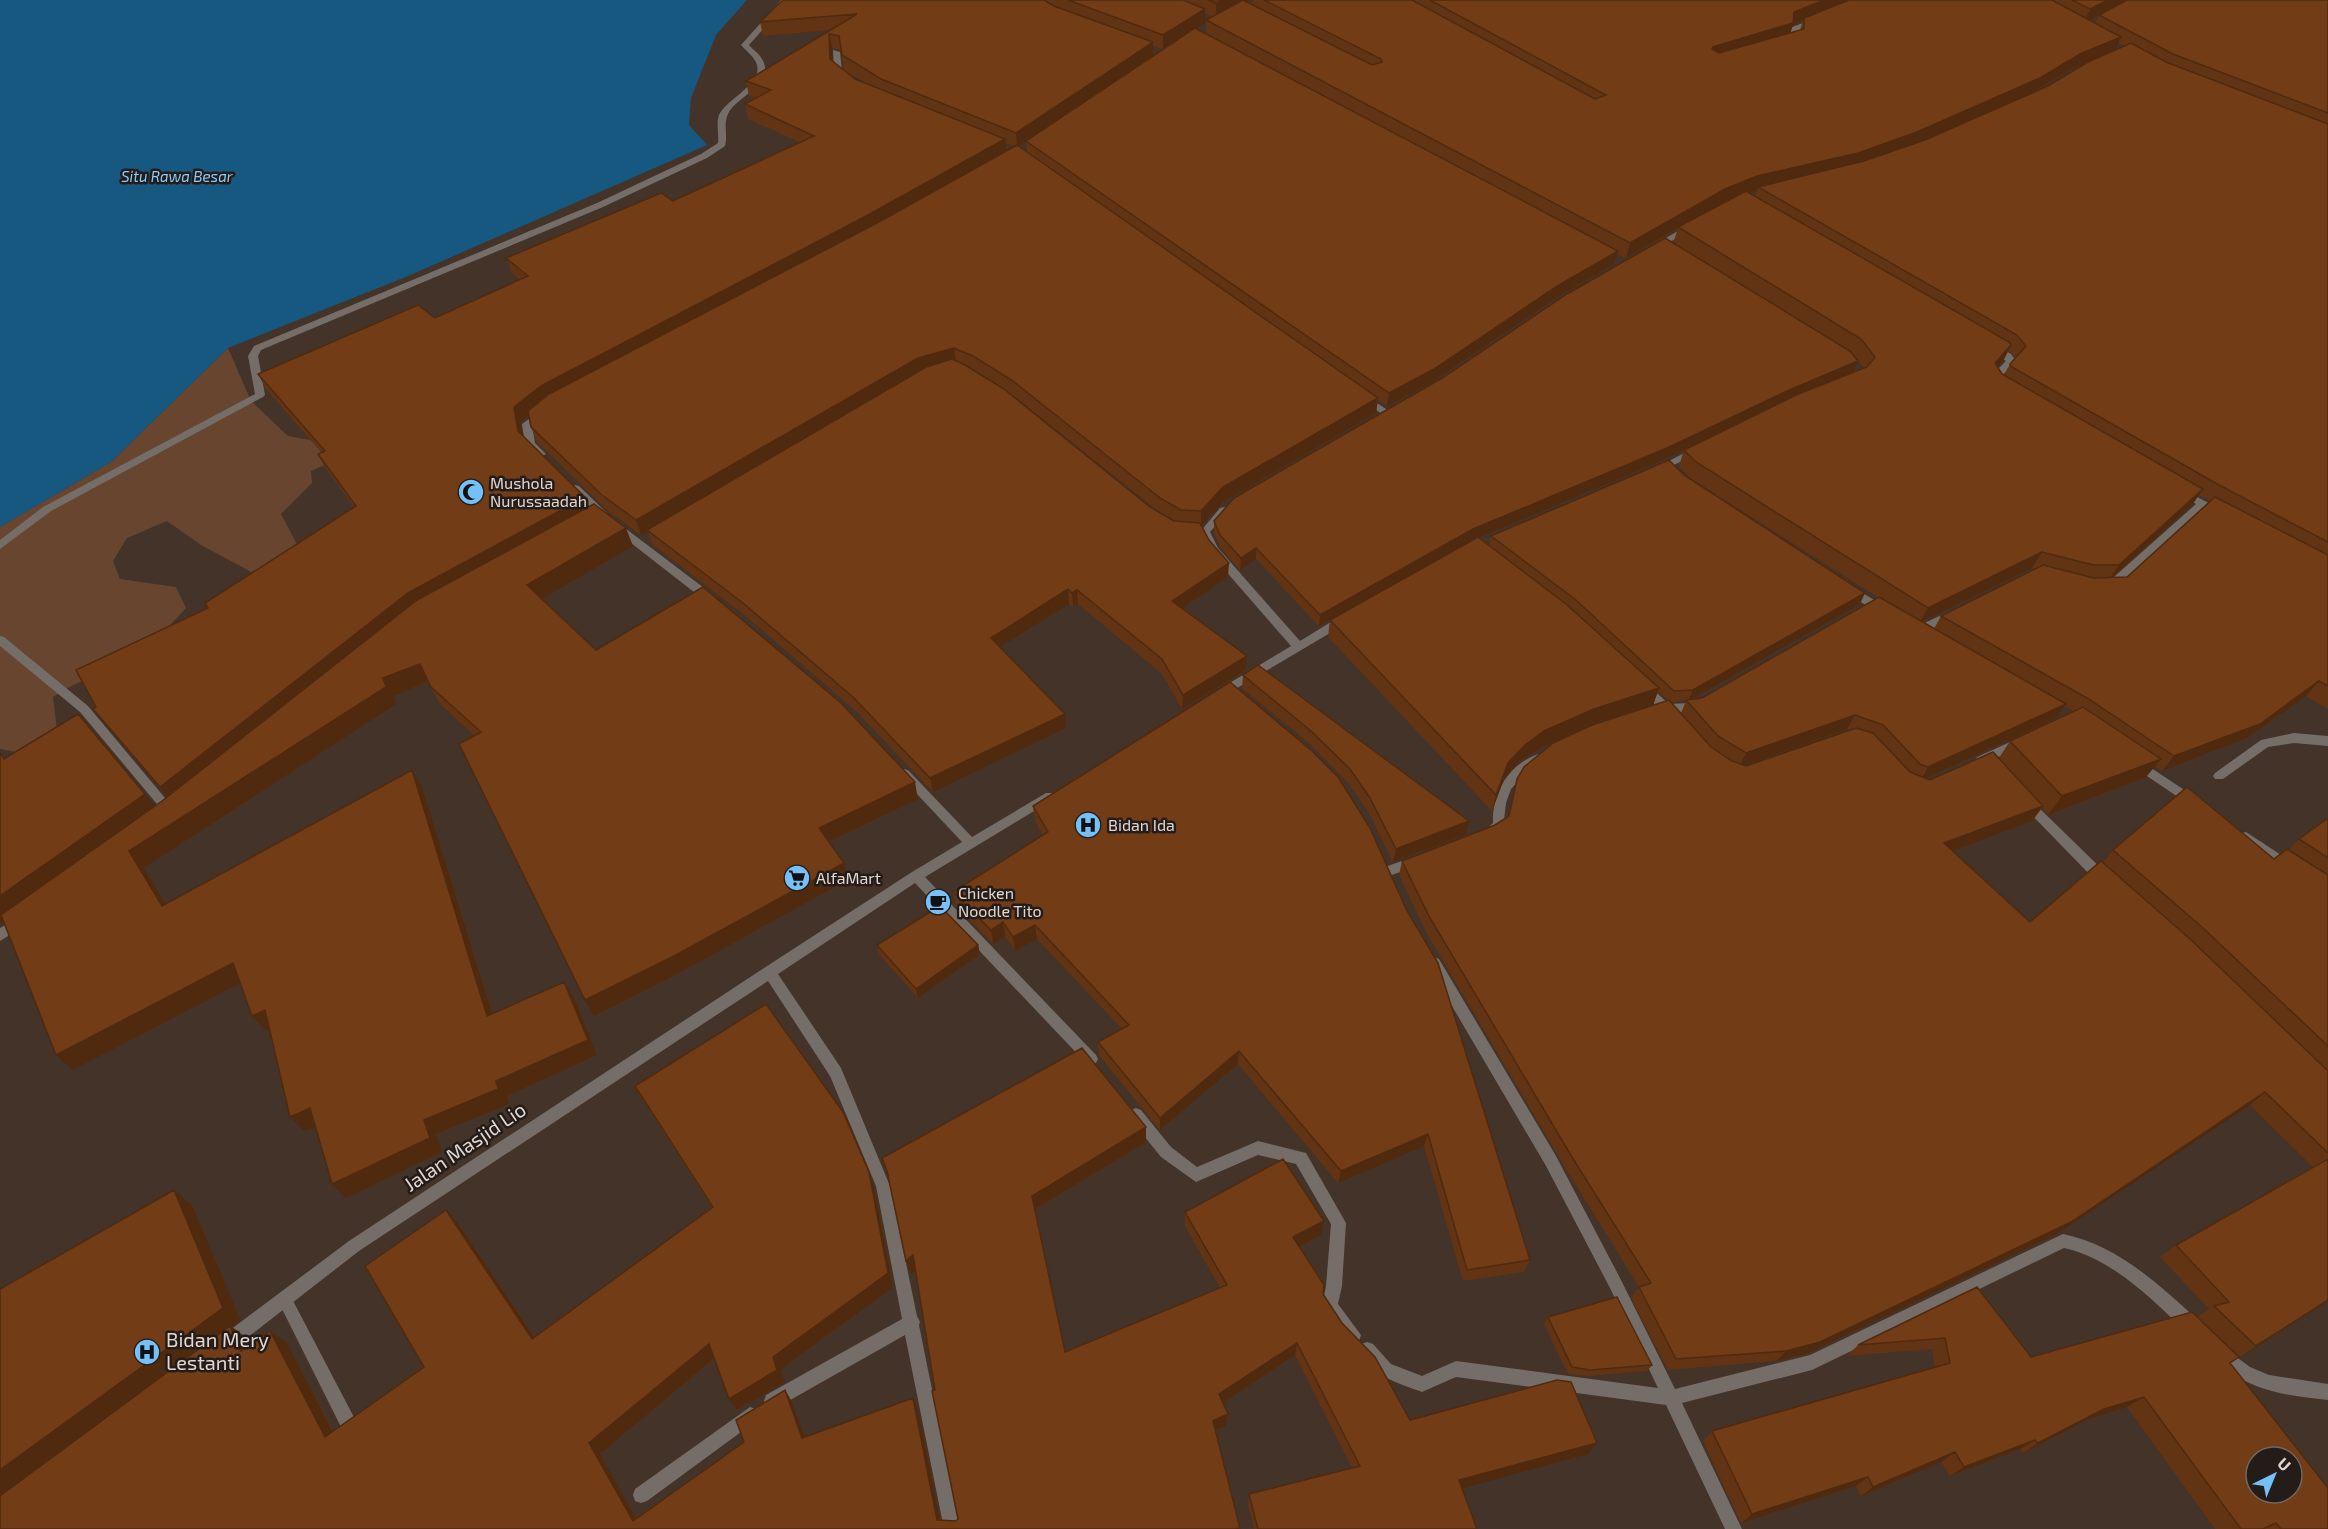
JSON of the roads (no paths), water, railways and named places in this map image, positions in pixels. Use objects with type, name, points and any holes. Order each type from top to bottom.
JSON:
[{"type":"street","points":[[0,545],[47,509],[260,395],[253,356],[257,348],[600,205],[704,156],[722,144],[722,118],[728,107],[756,83],[760,71],[760,62],[746,45],[785,0]]},
{"type":"street","points":[[1772,45],[1795,40],[1793,30],[1826,17]]},
{"type":"street","points":[[836,52],[838,72],[854,84]]},
{"type":"street","points":[[1645,252],[1693,226]]},
{"type":"street","points":[[1662,243],[1672,249]]},
{"type":"street","points":[[1982,340],[2011,358],[1994,379],[2004,390]]},
{"type":"street","points":[[1357,393],[1386,413]]},
{"type":"street","points":[[546,459],[530,444],[527,424],[551,405]]},
{"type":"street","points":[[1377,418],[1396,408]]},
{"type":"street","points":[[1679,476],[1662,466],[1700,448]]},
{"type":"street","points":[[570,483],[597,517],[639,544],[723,608]]},
{"type":"street","points":[[2173,487],[2224,515]]},
{"type":"street","points":[[1236,501],[1201,532],[1298,646]]},
{"type":"street","points":[[2098,590],[2112,587],[2203,504]]},
{"type":"street","points":[[639,544],[649,538]]},
{"type":"street","points":[[1842,585],[1867,607],[1890,615]]},
{"type":"street","points":[[1919,631],[1959,610]]},
{"type":"street","points":[[1211,700],[1234,692],[1298,646],[1357,612]]},
{"type":"street","points":[[0,640],[84,709],[171,813]]},
{"type":"street","points":[[1633,678],[1661,710],[1679,723]]},
{"type":"street","points":[[1661,710],[1691,707],[1710,696]]},
{"type":"street","points":[[1964,768],[1989,762],[2029,738]]},
{"type":"street","points":[[2219,776],[2265,743],[2294,738],[2328,741]]},
{"type":"street","points":[[1475,838],[1500,825],[1498,808],[1504,790],[1517,771],[1553,750]]},
{"type":"street","points":[[2130,759],[2200,806]]},
{"type":"street","points":[[899,767],[970,843]]},
{"type":"street","points":[[2016,791],[2046,824],[2112,887]]},
{"type":"street","name":"Jalan Masjid Lio","points":[[218,1349],[354,1246],[916,876],[1058,792]]},
{"type":"street","points":[[2239,832],[2298,873]]},
{"type":"street","points":[[1388,871],[1432,855]]},
{"type":"street","points":[[916,876],[1080,1046],[1101,1072]]},
{"type":"street","points":[[0,935],[28,915]]},
{"type":"street","points":[[1423,945],[1551,1161],[1615,1283],[1734,1529]]},
{"type":"street","points":[[769,972],[836,1072],[883,1186],[912,1322],[929,1424],[952,1529]]},
{"type":"street","points":[[1123,1099],[1166,1152],[1196,1175],[1258,1148],[1301,1158],[1339,1223],[1334,1286],[1330,1306],[1346,1328],[1386,1370],[1422,1383],[1455,1369],[1670,1398],[1812,1362],[2063,1242],[2077,1243],[2110,1259],[2178,1313],[2225,1358],[2251,1378],[2275,1387],[2328,1392]]},
{"type":"street","points":[[285,1300],[351,1429]]},
{"type":"street","points":[[641,1495],[753,1412],[912,1322]]},
{"type":"water","name":"Situ Rawa Besar","points":[[0,0],[747,0],[716,35],[691,98],[689,125],[707,145],[408,276],[228,348],[111,462],[0,527]]},
{"type":"place","name":"Mushola Nurussaadah","points":[[471,492]]},
{"type":"place","name":"Bidan Ida","points":[[1088,825]]},
{"type":"place","name":"AlfaMart","points":[[797,878]]},
{"type":"place","name":"Chicken Noodle Tito","points":[[938,902]]},
{"type":"place","name":"Bidan Mery Lestanti","points":[[147,1352]]}]
